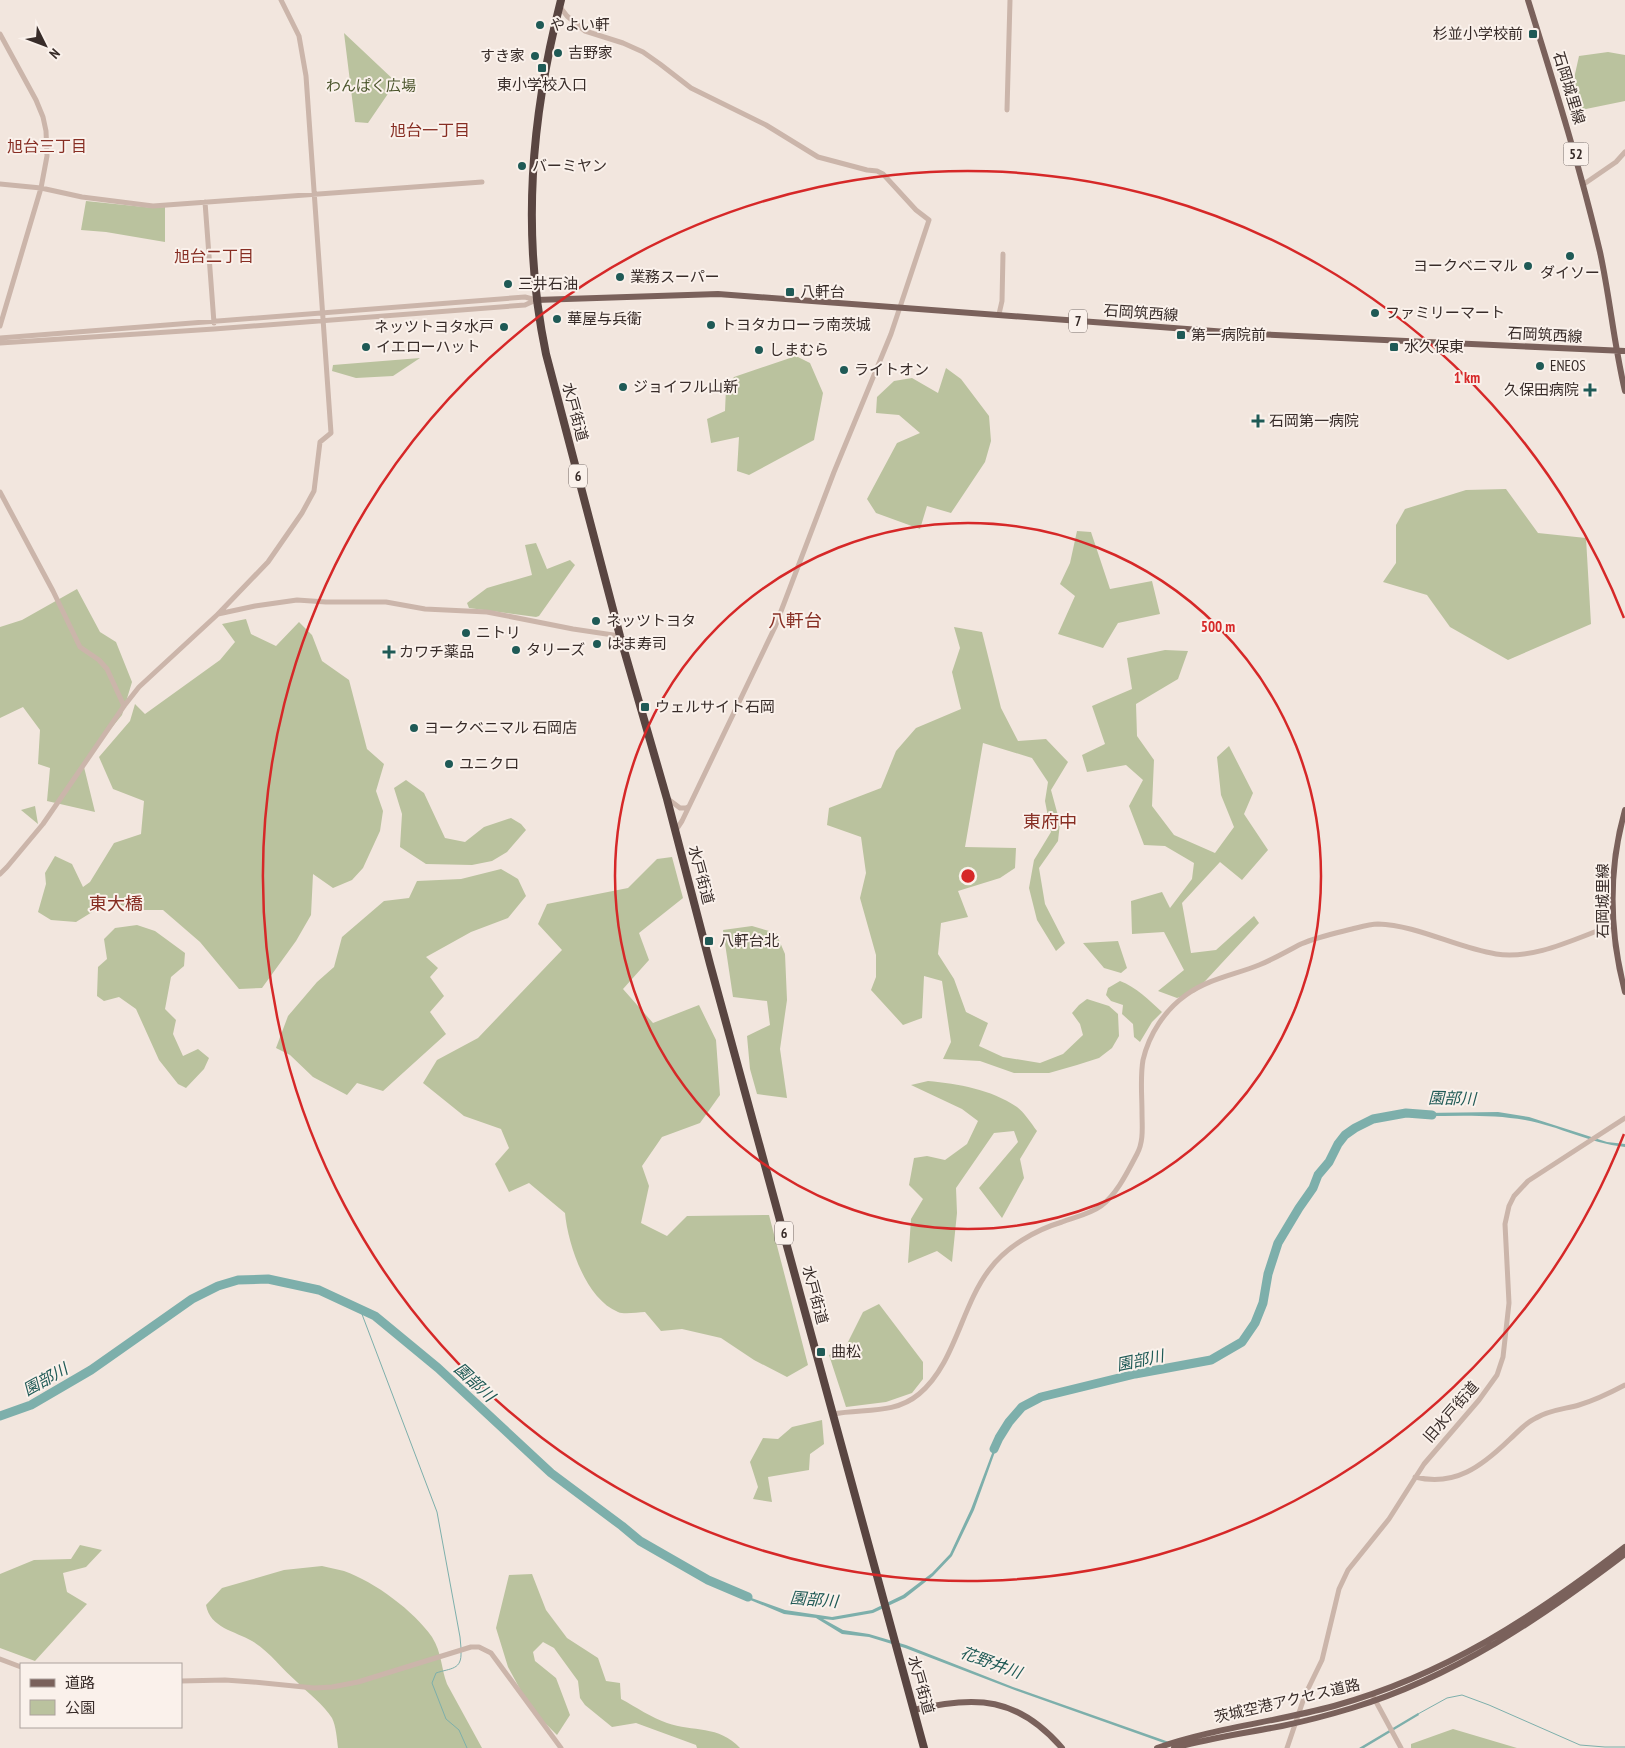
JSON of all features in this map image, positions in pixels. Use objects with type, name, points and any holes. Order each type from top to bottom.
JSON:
[{"type":"highway","name":"水戸街道","points":[[561,3],[542,83],[533,159],[532,241],[539,323],[550,374],[620,636],[676,830],[718,992],[924,1748]]},
{"type":"main road","name":"石岡城里線","points":[[1528,0],[1584,184],[1602,262],[1616,351],[1625,390]]},
{"type":"main road","name":"石岡筑西線","points":[[536,300],[718,294],[1254,334],[1625,351]]},
{"type":"main road","name":"石岡城里線","points":[[1625,810],[1618,837],[1612,890],[1612,925],[1625,992]]},
{"type":"main road","name":"茨城空港アクセス道路","points":[[1157,1748],[1192,1737],[1298,1715],[1371,1694],[1440,1667],[1487,1642],[1543,1607],[1625,1547]]},
{"type":"main road","name":"茨城空港アクセス道路","points":[[1174,1748],[1296,1723],[1375,1701],[1443,1672],[1485,1650],[1547,1611],[1625,1554]]},
{"type":"main road","points":[[914,1710],[957,1701],[979,1701],[999,1705],[1023,1714],[1034,1721],[1046,1730],[1062,1748]]},
{"type":"street","points":[[0,874],[43,824],[139,687],[218,614],[268,562],[302,513],[314,492],[320,442],[332,433],[304,57],[299,36],[281,0]]},
{"type":"street","points":[[1007,110],[1010,0]]},
{"type":"street","points":[[561,3],[563,12],[586,31],[623,43],[643,52],[690,88],[766,125],[818,157],[877,171],[889,179],[916,210],[929,220],[891,334],[834,472],[774,627],[690,806],[676,830]]},
{"type":"street","points":[[0,34],[36,100],[43,117],[47,156],[41,188],[0,326]]},
{"type":"street","points":[[1584,184],[1616,162],[1625,152]]},
{"type":"street","points":[[0,184],[41,188],[82,198],[153,206],[482,182]]},
{"type":"street","points":[[204,202],[214,325]]},
{"type":"street","points":[[998,314],[1002,301],[1003,254]]},
{"type":"street","points":[[0,343],[524,297],[536,300]]},
{"type":"street","points":[[0,338],[323,320],[525,305],[536,300]]},
{"type":"street","points":[[0,492],[53,591],[80,647],[99,660],[107,669],[124,706]]},
{"type":"street","points":[[218,614],[297,600],[386,602],[425,609],[488,612],[573,629],[620,636]]},
{"type":"street","points":[[667,799],[680,808],[690,806]]},
{"type":"street","points":[[834,1414],[842,1412],[872,1412],[902,1405],[919,1395],[933,1381],[946,1358],[975,1292],[989,1270],[1007,1252],[1033,1233],[1100,1207],[1111,1196],[1139,1151],[1143,1134],[1141,1084],[1143,1059],[1154,1030],[1168,1010],[1185,995],[1206,983],[1260,965],[1303,943],[1375,924],[1396,926],[1496,954],[1517,954],[1546,949],[1612,925]]},
{"type":"street","name":"旧水戸街道","points":[[1287,1748],[1305,1695],[1322,1660],[1343,1580],[1354,1562],[1389,1519],[1415,1477],[1433,1453],[1488,1390],[1500,1368],[1506,1344],[1509,1303],[1505,1224],[1509,1206],[1514,1196],[1520,1187],[1528,1181],[1625,1118]]},
{"type":"street","points":[[1415,1477],[1444,1479],[1463,1475],[1487,1460],[1522,1427],[1536,1418],[1553,1411],[1590,1402],[1625,1385]]},
{"type":"street","points":[[182,1681],[225,1680],[314,1688],[332,1687],[358,1682],[472,1647],[479,1647],[491,1653],[561,1748]]},
{"type":"street","points":[[0,1659],[20,1667]]},
{"type":"street","points":[[1371,1694],[1401,1748]]},
{"type":"green space","name":"わんぱく広場","points":[[344,33],[396,82],[368,123],[355,122]]},
{"type":"green space","points":[[1608,52],[1625,55],[1625,101],[1581,110],[1573,83],[1579,56]]},
{"type":"green space","points":[[86,201],[154,208],[165,207],[165,242],[106,232],[81,230]]},
{"type":"green space","points":[[796,356],[810,363],[823,393],[814,440],[749,475],[737,471],[739,437],[711,443],[707,419],[725,411],[726,388],[734,377]]},
{"type":"green space","points":[[420,358],[393,376],[356,378],[332,371],[333,365]]},
{"type":"green space","points":[[946,368],[961,379],[989,416],[991,441],[985,462],[951,513],[927,506],[920,529],[876,513],[867,499],[897,443],[920,433],[899,415],[876,413],[877,397],[894,381],[912,378],[938,393]]},
{"type":"green space","points":[[1506,489],[1538,533],[1586,538],[1591,624],[1508,660],[1450,627],[1427,595],[1383,582],[1396,563],[1396,525],[1405,509],[1466,490]]},
{"type":"green space","points":[[1077,531],[1091,532],[1110,589],[1152,581],[1160,614],[1118,623],[1103,648],[1058,634],[1075,596],[1060,584],[1070,563]]},
{"type":"green space","points":[[536,543],[547,569],[570,560],[575,565],[539,616],[469,608],[467,603],[487,588],[532,575],[525,545]]},
{"type":"green space","points":[[77,589],[100,632],[116,642],[132,682],[122,715],[83,763],[95,812],[47,801],[50,768],[38,764],[40,730],[23,707],[0,718],[0,627],[22,620]]},
{"type":"green space","points":[[246,619],[251,634],[276,646],[299,622],[312,635],[322,661],[349,680],[367,749],[384,764],[376,791],[383,811],[380,831],[363,868],[352,880],[333,888],[313,874],[311,915],[296,941],[262,988],[239,989],[200,942],[163,910],[135,910],[110,901],[76,922],[51,920],[38,912],[46,884],[45,873],[55,856],[72,864],[83,887],[90,882],[114,843],[141,834],[144,801],[113,789],[99,757],[130,721],[135,704],[145,714],[220,660],[235,642],[222,624]]},
{"type":"green space","points":[[954,627],[982,632],[1001,708],[1018,741],[1046,739],[1068,762],[1051,790],[1060,823],[1058,841],[1039,868],[1045,904],[1065,943],[1056,951],[1037,920],[1029,888],[1034,860],[1051,832],[1045,801],[1048,782],[1032,758],[983,743],[965,847],[1016,848],[1015,868],[1000,878],[958,891],[968,917],[941,923],[938,954],[954,979],[966,1012],[988,1023],[979,1046],[1003,1057],[1040,1063],[1063,1054],[1083,1035],[1080,1024],[1072,1013],[1087,999],[1109,1006],[1118,1014],[1119,1036],[1112,1048],[1099,1058],[1049,1073],[1014,1073],[980,1061],[943,1059],[951,1042],[942,981],[924,976],[922,1018],[903,1025],[871,990],[876,977],[876,955],[860,898],[866,873],[861,837],[827,825],[829,808],[881,788],[896,751],[916,728],[961,709],[952,672],[960,648]]},
{"type":"green space","points":[[1165,650],[1188,651],[1178,679],[1136,704],[1137,736],[1154,760],[1152,806],[1174,835],[1215,853],[1234,827],[1221,795],[1217,757],[1229,746],[1253,793],[1244,814],[1268,850],[1242,880],[1220,862],[1182,903],[1191,953],[1216,950],[1254,916],[1259,923],[1195,992],[1177,998],[1158,991],[1184,970],[1164,932],[1132,934],[1131,901],[1162,892],[1170,908],[1192,879],[1194,863],[1165,846],[1144,845],[1129,806],[1143,780],[1126,765],[1087,772],[1082,755],[1105,744],[1092,706],[1132,689],[1127,658]]},
{"type":"green space","points":[[406,780],[424,793],[445,838],[465,842],[484,827],[511,818],[521,824],[526,830],[507,852],[492,861],[472,865],[426,864],[400,847],[402,814],[394,788]]},
{"type":"green space","points":[[35,806],[38,824],[21,810]]},
{"type":"green space","points":[[672,857],[683,898],[639,933],[649,960],[623,989],[653,1023],[699,1005],[716,1040],[720,1095],[700,1123],[662,1137],[642,1166],[649,1186],[641,1223],[667,1236],[687,1216],[769,1215],[808,1365],[787,1377],[754,1360],[721,1338],[682,1329],[661,1331],[645,1312],[621,1313],[607,1305],[597,1296],[581,1270],[570,1240],[565,1213],[529,1183],[509,1192],[495,1164],[509,1148],[501,1129],[464,1116],[423,1083],[437,1060],[478,1038],[562,950],[538,924],[547,904],[628,888],[657,859]]},
{"type":"green space","points":[[501,869],[518,879],[526,896],[508,918],[471,932],[426,957],[438,968],[430,977],[444,996],[430,1012],[446,1034],[383,1091],[357,1083],[347,1095],[313,1077],[290,1055],[276,1048],[288,1016],[317,982],[334,967],[342,937],[384,901],[409,898],[417,881],[461,879]]},
{"type":"green space","points":[[137,925],[155,931],[185,953],[184,966],[171,977],[165,1009],[176,1020],[173,1034],[183,1056],[198,1049],[209,1058],[204,1069],[186,1088],[178,1084],[159,1060],[136,1009],[119,997],[104,1001],[97,996],[98,967],[107,959],[104,939],[115,928]]},
{"type":"green space","points":[[752,926],[776,933],[785,954],[787,1000],[780,1049],[787,1098],[757,1094],[750,1069],[747,1036],[770,1025],[767,1001],[733,997],[723,930]]},
{"type":"green space","points":[[1118,941],[1127,968],[1121,973],[1104,968],[1083,943]]},
{"type":"green space","points":[[1120,981],[1137,990],[1162,1012],[1152,1022],[1140,1042],[1134,1037],[1133,1024],[1122,1014],[1123,1005],[1111,1001],[1106,995],[1108,988]]},
{"type":"green space","points":[[928,1081],[963,1086],[1007,1101],[1020,1109],[1037,1131],[1020,1159],[1024,1178],[1002,1218],[979,1188],[1018,1142],[1014,1131],[994,1133],[956,1188],[957,1213],[952,1262],[937,1251],[908,1263],[911,1219],[923,1199],[909,1185],[914,1158],[927,1156],[945,1160],[967,1144],[978,1121],[962,1109],[911,1085]]},
{"type":"green space","points":[[879,1304],[923,1362],[923,1379],[912,1393],[886,1402],[846,1407],[829,1355],[845,1348],[863,1312]]},
{"type":"green space","points":[[822,1420],[824,1444],[810,1454],[809,1470],[768,1477],[772,1502],[753,1499],[758,1487],[750,1462],[763,1438],[778,1439],[792,1427]]},
{"type":"green space","points":[[80,1545],[102,1550],[86,1567],[63,1573],[67,1592],[87,1604],[35,1661],[0,1648],[0,1574],[34,1560],[71,1559]]},
{"type":"green space","points":[[322,1566],[344,1571],[368,1582],[393,1598],[424,1627],[438,1649],[447,1684],[482,1748],[338,1748],[333,1721],[329,1713],[264,1650],[252,1641],[224,1628],[212,1619],[208,1613],[206,1605],[222,1588],[284,1570]]},
{"type":"green space","points":[[532,1574],[546,1610],[567,1638],[598,1658],[606,1681],[620,1683],[621,1699],[667,1723],[715,1732],[732,1741],[740,1748],[697,1748],[696,1745],[636,1723],[612,1727],[585,1705],[580,1698],[578,1681],[554,1648],[543,1642],[533,1652],[535,1661],[556,1678],[570,1715],[557,1735],[538,1716],[526,1700],[508,1667],[496,1628],[509,1575]]},
{"type":"green space","points":[[1453,1729],[1517,1748],[1411,1748],[1411,1744]]},
{"type":"water","points":[[1498,1112],[1529,1117],[1607,1142],[1625,1144],[1625,1147],[1599,1142],[1550,1126],[1513,1118],[1422,1116],[1422,1113]]},
{"type":"water","points":[[1000,1438],[974,1510],[952,1556],[933,1576],[905,1598],[873,1613],[833,1620],[823,1619],[843,1630],[869,1634],[906,1645],[1013,1687],[1186,1748],[1178,1748],[1012,1689],[905,1648],[869,1637],[842,1634],[816,1618],[784,1614],[707,1582],[785,1610],[832,1617],[872,1610],[903,1595],[932,1573],[950,1554],[971,1509],[997,1440]]},
{"type":"water","points":[[1418,1713],[1419,1715],[1364,1748],[1359,1748]]},
{"type":"waterway","name":"園部川","points":[[994,1449],[1009,1422],[1022,1407],[1041,1397],[1135,1374],[1211,1360],[1242,1342],[1255,1323],[1263,1303],[1268,1274],[1278,1243],[1313,1188],[1318,1175],[1329,1162],[1345,1135],[1373,1119],[1406,1113],[1432,1115]]},
{"type":"waterway","name":"園部川","points":[[0,1416],[31,1405],[91,1370],[192,1299],[218,1286],[238,1280],[268,1279],[319,1290],[375,1316],[438,1368],[551,1473],[640,1541],[708,1580],[748,1597]]},
{"type":"waterway","points":[[360,1309],[437,1512],[461,1648]]},
{"type":"waterway","points":[[461,1652],[460,1662],[451,1669],[436,1673],[432,1683],[446,1719],[459,1730],[467,1748]]},
{"type":"waterway","points":[[1418,1714],[1447,1698],[1462,1695],[1580,1745],[1625,1747]]},
{"type":"place","name":"やよい軒","points":[[540,25]]},
{"type":"place","name":"杉並小学校前","points":[[1533,34]]},
{"type":"place","name":"吉野家","points":[[558,53]]},
{"type":"place","name":"すき家","points":[[535,56]]},
{"type":"place","name":"東小学校入口","points":[[542,68]]},
{"type":"place","name":"バーミヤン","points":[[522,166]]},
{"type":"place","name":"ダイソー","points":[[1570,256]]},
{"type":"place","name":"ヨークベニマル","points":[[1528,266]]},
{"type":"place","name":"業務スーパー","points":[[620,277]]},
{"type":"place","name":"三井石油","points":[[508,284]]},
{"type":"place","name":"八軒台","points":[[790,292]]},
{"type":"place","name":"ファミリーマート","points":[[1375,313]]},
{"type":"place","name":"華屋与兵衛","points":[[557,319]]},
{"type":"place","name":"トヨタカローラ南茨城","points":[[711,325]]},
{"type":"place","name":"ネッツトヨタ水戸","points":[[504,327]]},
{"type":"place","name":"第一病院前","points":[[1181,335]]},
{"type":"place","name":"イエローハット","points":[[366,347]]},
{"type":"place","name":"水久保東","points":[[1394,347]]},
{"type":"place","name":"しまむら","points":[[759,350]]},
{"type":"place","name":"ENEOS","points":[[1540,366]]},
{"type":"place","name":"ライトオン","points":[[844,370]]},
{"type":"place","name":"ジョイフル山新","points":[[623,387]]},
{"type":"place","name":"久保田病院","points":[[1590,390]]},
{"type":"place","name":"石岡第一病院","points":[[1258,421]]},
{"type":"place","name":"ネッツトヨタ","points":[[596,621]]},
{"type":"place","name":"ニトリ","points":[[466,633]]},
{"type":"place","name":"はま寿司","points":[[597,644]]},
{"type":"place","name":"タリーズ","points":[[516,650]]},
{"type":"place","name":"カワチ薬品","points":[[389,652]]},
{"type":"place","name":"ウェルサイト石岡","points":[[645,707]]},
{"type":"place","name":"ヨークベニマル 石岡店","points":[[414,728]]},
{"type":"place","name":"ユニクロ","points":[[449,764]]},
{"type":"place","name":"八軒台北","points":[[709,941]]},
{"type":"place","name":"曲松","points":[[821,1352]]},
{"type":"district","name":"旭台一丁目","points":[[430,130]]},
{"type":"district","name":"旭台三丁目","points":[[47,146]]},
{"type":"district","name":"旭台二丁目","points":[[214,256]]},
{"type":"district","name":"八軒台","points":[[795,621]]},
{"type":"district","name":"東府中","points":[[1050,822]]},
{"type":"district","name":"東大橋","points":[[116,904]]},
{"type":"water label","name":"花野井川","points":[[991,1662]]}]
